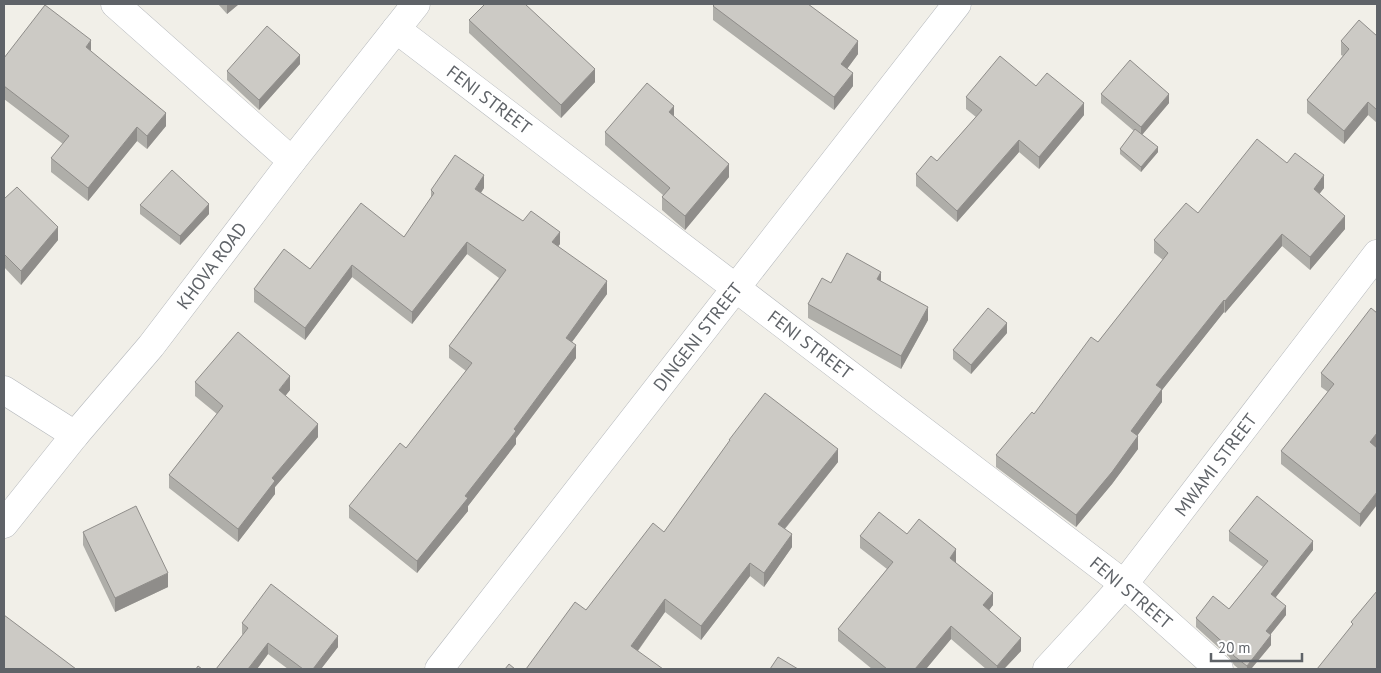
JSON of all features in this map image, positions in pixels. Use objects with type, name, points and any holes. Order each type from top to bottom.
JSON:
[{"type":"street","points":[[115,4],[292,161]]},
{"type":"street","name":"KHOVA ROAD","points":[[4,524],[75,435],[151,346],[292,161],[416,4]]},
{"type":"street","name":"DINGENI STREET","points":[[439,669],[957,4]]},
{"type":"street","name":"FENI STREET","points":[[396,29],[1124,584],[1219,669]]},
{"type":"street","name":"MWAMI STREET","points":[[1047,669],[1124,584],[1377,254]]},
{"type":"street","points":[[4,390],[75,435]]},
{"type":"building","points":[[485,4],[525,4],[595,69],[561,105],[469,20]]},
{"type":"building","points":[[715,4],[808,4],[858,41],[841,64],[853,73],[834,97],[713,6]]},
{"type":"building","points":[[45,5],[91,40],[86,47],[166,113],[147,136],[137,127],[88,188],[51,158],[69,136],[4,86],[4,58]]},
{"type":"building","points":[[1359,20],[1377,36],[1377,110],[1368,102],[1344,131],[1307,100],[1349,49],[1341,41]]},
{"type":"building","points":[[267,26],[300,55],[259,100],[227,71]]},
{"type":"building","points":[[1000,56],[1036,86],[1047,73],[1084,103],[1039,157],[1019,140],[957,211],[916,174],[931,156],[937,161],[982,110],[966,97]]},
{"type":"building","points":[[1130,60],[1169,94],[1141,127],[1101,94]]},
{"type":"building","points":[[647,83],[674,106],[669,112],[729,164],[685,216],[662,197],[670,188],[605,132]]},
{"type":"building","points":[[1135,129],[1158,147],[1141,167],[1120,149]]},
{"type":"building","points":[[1257,139],[1287,163],[1295,153],[1324,175],[1314,189],[1345,216],[1310,257],[1282,234],[1224,300],[1156,385],[1162,389],[1131,431],[1138,436],[1112,472],[1076,515],[996,455],[1032,412],[1034,414],[1091,337],[1098,342],[1168,253],[1154,240],[1186,203],[1198,213]]},
{"type":"building","points":[[455,155],[484,175],[475,189],[523,221],[531,211],[560,232],[552,242],[607,281],[566,338],[576,345],[514,429],[516,431],[465,496],[468,498],[417,561],[349,506],[400,443],[406,448],[472,363],[449,346],[506,270],[467,242],[412,312],[352,265],[305,328],[254,289],[284,249],[310,269],[361,203],[404,237],[434,193],[431,190]]},
{"type":"building","points":[[172,170],[209,204],[180,236],[140,205]]},
{"type":"building","points":[[17,187],[58,227],[21,271],[4,254],[4,199]]},
{"type":"building","points":[[847,253],[881,272],[877,279],[928,307],[901,356],[808,304],[822,278],[831,283]]},
{"type":"building","points":[[988,308],[1007,323],[971,365],[953,350]]},
{"type":"building","points":[[1371,308],[1377,313],[1377,433],[1370,442],[1377,448],[1377,492],[1360,514],[1281,451],[1334,384],[1321,373]]},
{"type":"building","points":[[238,332],[290,376],[279,390],[318,424],[272,478],[275,481],[238,529],[169,475],[223,406],[195,382]]},
{"type":"building","points":[[765,393],[838,449],[778,524],[792,534],[764,573],[750,563],[701,626],[665,599],[631,646],[663,669],[526,669],[575,602],[586,610],[653,523],[664,532]]},
{"type":"building","points":[[1257,496],[1313,541],[1271,594],[1286,606],[1266,631],[1271,635],[1247,666],[1234,656],[1229,648],[1196,618],[1213,596],[1229,609],[1268,561],[1229,531]]},
{"type":"building","points":[[136,506],[168,573],[115,598],[83,532]]},
{"type":"building","points":[[879,512],[907,534],[919,519],[956,549],[950,558],[993,593],[983,605],[1021,638],[997,666],[951,626],[915,669],[887,669],[838,629],[893,562],[860,536]]},
{"type":"building","points":[[271,584],[338,636],[313,669],[303,669],[268,643],[248,669],[216,669],[248,628],[242,623]]},
{"type":"building","points":[[1377,591],[1377,669],[1317,669],[1353,624],[1351,622]]},
{"type":"building","points":[[4,615],[76,669],[4,669]]},
{"type":"building","points":[[778,657],[798,669],[770,669]]},
{"type":"building","points":[[509,664],[515,669],[505,669]]}]
